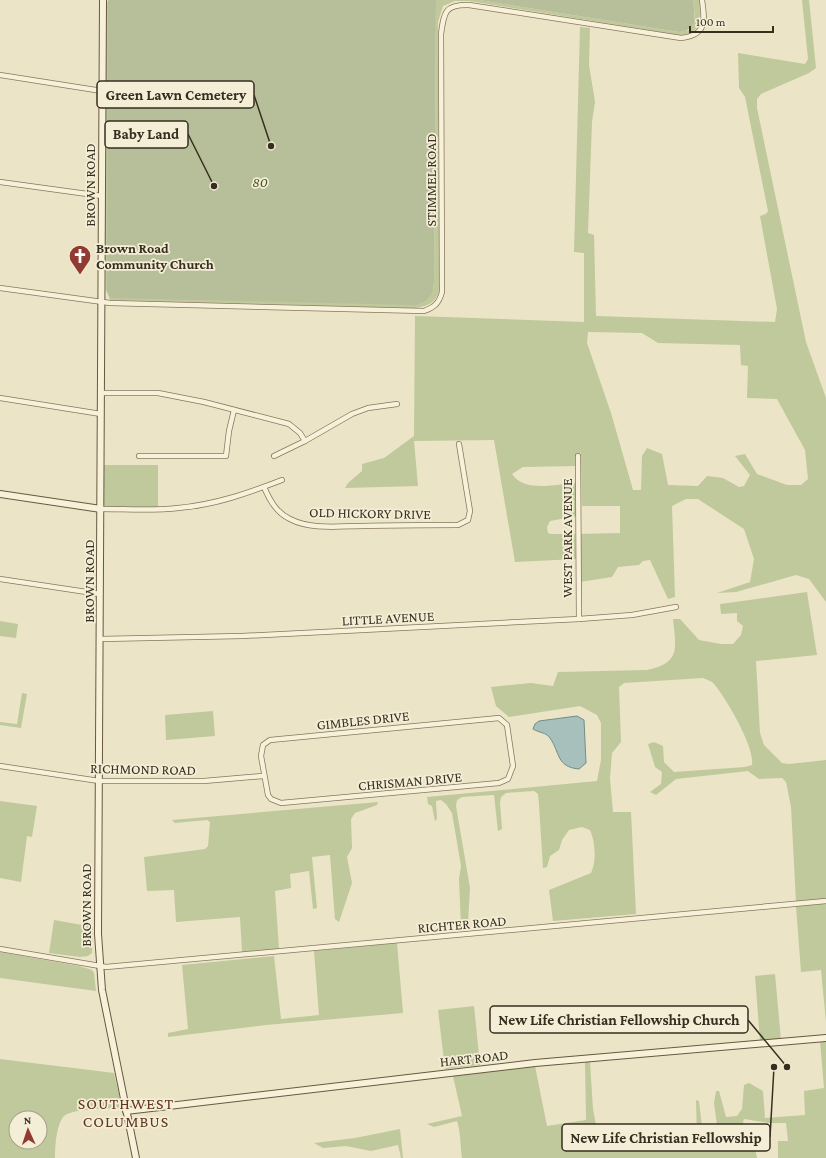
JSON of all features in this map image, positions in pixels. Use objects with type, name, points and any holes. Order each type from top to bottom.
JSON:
[{"type":"main road","name":"BROWN ROAD","points":[[103,0],[102,414],[98,781],[99,966],[105,1006],[136,1158]]},
{"type":"main road","points":[[0,494],[101,509]]},
{"type":"main road","name":"HART ROAD","points":[[126,1111],[535,1063],[826,1038]]},
{"type":"street","name":"STIMMEL ROAD","points":[[102,302],[424,311],[433,308],[440,301],[442,292],[441,34],[443,17],[448,9],[456,5],[469,5],[682,38],[691,37],[699,33],[704,25],[702,0]]},
{"type":"street","points":[[0,75],[102,91]]},
{"type":"street","points":[[0,182],[102,196]]},
{"type":"street","points":[[0,288],[102,302]]},
{"type":"street","points":[[102,393],[158,393],[234,410],[289,424],[300,433],[305,441]]},
{"type":"street","points":[[0,398],[102,414]]},
{"type":"street","points":[[274,456],[305,441],[352,414],[368,408],[397,404]]},
{"type":"street","points":[[139,456],[226,456],[227,441],[234,410]]},
{"type":"street","name":"OLD HICKORY DRIVE","points":[[264,487],[272,503],[280,513],[291,520],[302,524],[333,526],[458,525],[468,520],[470,512],[459,444]]},
{"type":"street","name":"WEST PARK AVENUE","points":[[578,456],[579,620]]},
{"type":"street","points":[[101,509],[178,508],[228,499],[282,480]]},
{"type":"street","points":[[0,579],[100,594]]},
{"type":"street","name":"LITTLE AVENUE","points":[[100,639],[249,636],[579,620],[632,615],[676,607]]},
{"type":"street","name":"CHRISMAN DRIVE","points":[[263,776],[268,795],[271,799],[281,803],[499,783],[508,779],[513,766],[507,725],[499,718]]},
{"type":"street","name":"GIMBLES DRIVE","points":[[263,776],[261,756],[263,745],[270,740],[499,718]]},
{"type":"street","name":"RICHMOND ROAD","points":[[0,766],[98,781],[204,781],[263,776]]},
{"type":"street","name":"RICHTER ROAD","points":[[0,949],[106,967],[288,952],[453,935],[826,902]]},
{"type":"green space","name":"80","points":[[106,0],[417,305],[429,298],[434,287],[436,0],[479,0],[679,32],[690,30],[695,16],[693,0],[699,0],[700,18],[697,28],[688,34],[680,35],[469,1],[455,1],[443,6],[438,22],[439,290],[436,298],[431,303],[415,308],[110,300],[106,290],[105,258]]},
{"type":"green space","name":"80","points":[[108,0],[436,0],[434,282],[432,293],[428,299],[417,305],[111,298],[107,291]]},
{"type":"green space","points":[[479,0],[693,0],[694,21],[689,29],[679,32]]},
{"type":"green space","points":[[802,0],[809,0],[816,68],[809,73],[761,94],[757,99],[757,108],[806,342],[826,398],[826,602],[809,579],[796,575],[736,592],[717,593],[750,582],[754,559],[744,529],[698,499],[686,499],[672,506],[675,597],[668,599],[650,560],[643,561],[639,565],[618,567],[612,577],[580,582],[579,534],[620,533],[620,506],[582,506],[581,453],[576,453],[576,466],[523,467],[512,474],[525,484],[532,485],[550,486],[576,483],[577,516],[550,521],[547,527],[548,533],[551,534],[575,534],[576,559],[515,562],[494,440],[414,441],[418,486],[345,488],[348,483],[362,471],[362,464],[384,458],[414,436],[415,316],[584,322],[584,253],[574,252],[580,27],[590,28],[589,65],[595,102],[592,122],[588,233],[594,235],[596,316],[775,322],[777,309],[760,216],[766,214],[768,211],[745,97],[739,88],[738,53],[805,64],[808,59]],"holes":[[[588,332],[642,333],[658,343],[740,345],[741,365],[748,366],[747,398],[777,399],[805,450],[808,479],[801,485],[787,485],[757,474],[745,454],[735,456],[750,475],[744,486],[739,487],[723,478],[707,476],[698,486],[668,485],[662,454],[647,448],[642,456],[641,490],[633,490],[611,413],[587,343]]]},
{"type":"green space","points":[[101,465],[158,465],[158,508],[102,508]]},
{"type":"green space","points":[[807,592],[817,655],[756,661],[760,733],[764,745],[782,763],[789,764],[826,760],[826,899],[796,902],[791,807],[786,782],[782,778],[759,779],[748,771],[676,779],[656,795],[650,792],[661,784],[662,772],[655,767],[648,744],[654,742],[663,746],[664,762],[674,772],[745,767],[752,765],[752,757],[749,747],[739,723],[713,683],[703,678],[624,683],[619,687],[621,742],[612,753],[610,779],[613,812],[631,812],[636,914],[553,921],[549,890],[591,873],[595,857],[592,835],[590,830],[582,827],[569,830],[562,840],[559,850],[550,856],[547,867],[543,868],[538,794],[534,791],[506,793],[501,797],[502,829],[498,831],[494,795],[462,797],[457,800],[456,806],[470,888],[468,922],[467,926],[461,927],[459,879],[461,866],[452,813],[446,804],[441,800],[436,801],[437,819],[435,821],[432,806],[428,804],[427,797],[597,781],[601,760],[601,723],[597,715],[580,706],[509,717],[496,706],[491,687],[531,683],[553,686],[558,672],[647,670],[658,667],[666,663],[674,653],[675,638],[673,619],[680,619],[699,640],[721,644],[733,644],[741,635],[743,626],[737,621],[737,613],[721,614],[720,604]]},
{"type":"green space","points":[[0,621],[18,624],[16,638],[0,636]]},
{"type":"green space","points":[[22,693],[27,694],[21,728],[0,725],[0,722],[17,724]]},
{"type":"green space","points":[[213,711],[215,736],[166,740],[165,715]]},
{"type":"green space","points":[[0,801],[37,806],[32,837],[27,836],[21,882],[0,878]]},
{"type":"green space","points":[[378,802],[377,805],[355,813],[351,819],[352,848],[347,857],[352,883],[339,922],[335,919],[330,855],[312,857],[317,908],[313,909],[309,871],[290,874],[291,888],[275,891],[279,949],[242,952],[240,917],[176,922],[174,890],[147,891],[144,857],[205,849],[208,846],[210,822],[207,820],[175,823],[172,820]]},
{"type":"green space","points":[[826,903],[826,1022],[821,970],[801,972],[796,906]]},
{"type":"green space","points":[[54,920],[93,927],[92,953],[88,956],[80,957],[49,953]]},
{"type":"green space","points":[[397,943],[403,1013],[266,1025],[168,1037],[168,1033],[188,1029],[182,965],[274,956],[281,1019],[319,1015],[314,951]]},
{"type":"green space","points":[[0,952],[79,966],[92,970],[94,973],[96,991],[0,978]]},
{"type":"green space","points":[[775,974],[781,1040],[760,1041],[755,976]]},
{"type":"green space","points":[[474,1006],[480,1065],[445,1069],[438,1010]]},
{"type":"green space","points":[[820,1041],[826,1041],[826,1158],[778,1158],[778,1141],[788,1141],[786,1123],[769,1123],[744,1119],[743,1122],[754,1144],[757,1158],[462,1158],[457,1121],[434,1127],[427,1124],[462,1116],[453,1076],[535,1066],[547,1126],[586,1120],[585,1062],[590,1062],[593,1109],[598,1136],[631,1133],[635,1128],[647,1127],[652,1138],[697,1136],[696,1100],[699,1101],[702,1127],[717,1125],[714,1103],[716,1091],[719,1091],[726,1117],[737,1116],[742,1109],[744,1085],[749,1083],[763,1091],[765,1118],[805,1115],[804,1091],[824,1088]]},
{"type":"green space","points":[[0,1059],[114,1073],[122,1108],[83,1110],[69,1113],[64,1116],[59,1125],[55,1158],[0,1158]]},
{"type":"green space","points":[[400,1129],[403,1158],[401,1158],[398,1145],[371,1151],[346,1146],[323,1148],[314,1143],[355,1138]]},
{"type":"water","points":[[577,716],[584,720],[586,763],[579,769],[572,768],[562,762],[548,736],[533,729],[535,724],[539,721]]},
{"type":"place","name":"Green Lawn Cemetery","points":[[271,146]]},
{"type":"place","name":"Baby Land","points":[[214,186]]},
{"type":"place","name":"Brown Road Community Church","points":[[80,276]]},
{"type":"place","name":"New Life Christian Fellowship","points":[[774,1067]]},
{"type":"place","name":"New Life Christian Fellowship Church","points":[[787,1067]]},
{"type":"district","name":"SOUTHWEST COLUMBUS","points":[[126,1112]]}]
